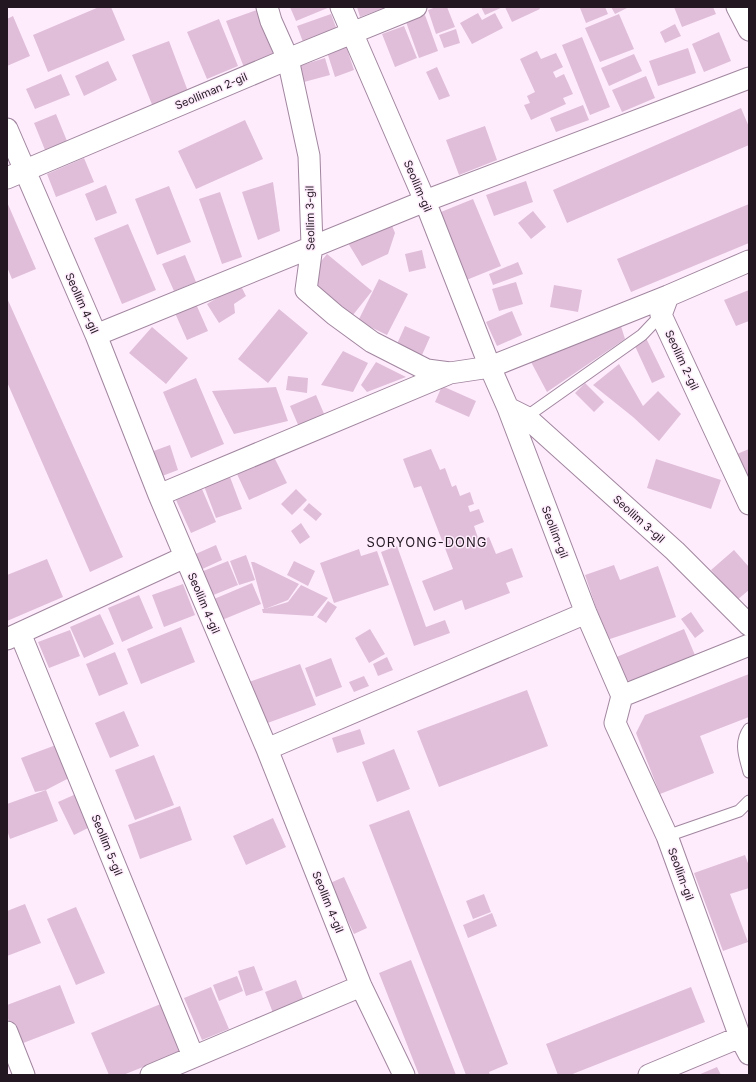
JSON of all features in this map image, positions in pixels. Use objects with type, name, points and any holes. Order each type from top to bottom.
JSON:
[{"type":"street","name":"Seollim 3-gil","points":[[267,7],[271,21],[288,59],[309,156],[312,246],[306,290],[335,315],[372,342],[427,370],[450,373]]},
{"type":"street","name":"Seollim-gil","points":[[341,7],[425,201],[490,367],[517,412],[586,613],[622,696],[615,723],[667,836],[744,1046]]},
{"type":"street","name":"Seolliman 2-gil","points":[[16,174],[288,59],[416,7]]},
{"type":"street","points":[[737,7],[749,30]]},
{"type":"street","points":[[96,335],[425,201],[749,78]]},
{"type":"street","name":"Seollim 4-gil","points":[[7,129],[16,174],[96,335],[159,495],[268,750],[362,986],[404,1075]]},
{"type":"street","points":[[159,495],[450,373],[490,367],[668,296],[749,261]]},
{"type":"street","points":[[661,315],[668,296]]},
{"type":"street","name":"Seollim 2-gil","points":[[661,315],[749,504]]},
{"type":"street","name":"Seollim 3-gil","points":[[517,412],[675,551],[749,626]]},
{"type":"street","points":[[14,636],[185,557]]},
{"type":"street","points":[[268,750],[586,613]]},
{"type":"street","name":"Seollim 5-gil","points":[[14,636],[193,1056]]},
{"type":"street","points":[[622,696],[749,645]]},
{"type":"street","points":[[151,1075],[362,986]]},
{"type":"street","points":[[7,1032],[24,1075]]},
{"type":"street","points":[[649,1075],[744,1046]]},
{"type":"lane","points":[[517,412],[642,335],[661,315]]},
{"type":"lane","points":[[749,729],[745,735],[742,748],[749,772]]},
{"type":"lane","points":[[667,836],[739,811],[749,801]]},
{"type":"building","points":[[99,7],[111,7],[125,40],[48,72],[33,35]]},
{"type":"building","points":[[290,7],[330,7],[296,21]]},
{"type":"building","points":[[357,7],[386,7],[360,17]]},
{"type":"building","points":[[436,7],[447,7],[455,27],[436,34],[428,10]]},
{"type":"building","points":[[481,7],[503,7],[485,15]]},
{"type":"building","points":[[505,7],[539,7],[540,9],[512,22]]},
{"type":"building","points":[[605,7],[608,14],[586,23],[580,8]]},
{"type":"building","points":[[611,7],[629,7],[615,14]]},
{"type":"building","points":[[674,7],[713,7],[716,14],[682,27]]},
{"type":"building","points":[[257,10],[275,58],[245,70],[226,21]]},
{"type":"building","points":[[478,13],[482,20],[495,13],[503,28],[472,44],[460,23]]},
{"type":"building","points":[[331,14],[337,30],[303,42],[297,26]]},
{"type":"building","points":[[619,14],[634,49],[600,62],[585,28]]},
{"type":"building","points":[[425,15],[438,51],[419,58],[406,22]]},
{"type":"building","points":[[13,16],[30,56],[7,66],[7,19]]},
{"type":"building","points":[[219,19],[238,66],[207,79],[187,32]]},
{"type":"building","points":[[675,24],[681,36],[665,43],[660,32]]},
{"type":"building","points":[[404,26],[417,58],[395,67],[382,34]]},
{"type":"building","points":[[456,29],[460,43],[444,48],[439,35]]},
{"type":"building","points":[[719,32],[731,61],[704,72],[692,44]]},
{"type":"building","points":[[582,37],[610,107],[590,115],[562,45]]},
{"type":"building","points":[[169,41],[189,94],[153,107],[132,55]]},
{"type":"building","points":[[346,46],[354,70],[335,77],[327,52]]},
{"type":"building","points":[[688,48],[696,73],[658,86],[649,61]]},
{"type":"building","points":[[537,51],[541,59],[556,53],[563,67],[553,72],[556,78],[564,74],[573,94],[563,98],[566,104],[531,120],[524,105],[530,103],[527,96],[535,92],[520,59]]},
{"type":"building","points":[[634,54],[642,71],[609,86],[601,68]]},
{"type":"building","points":[[325,58],[330,75],[304,82],[299,66]]},
{"type":"building","points":[[108,61],[117,80],[84,96],[75,76]]},
{"type":"building","points":[[437,67],[450,96],[439,100],[426,72]]},
{"type":"building","points":[[61,74],[70,95],[35,109],[26,89]]},
{"type":"building","points":[[646,76],[655,98],[622,112],[612,90]]},
{"type":"building","points":[[583,105],[589,120],[556,132],[550,118]]},
{"type":"building","points":[[741,108],[749,127],[749,145],[567,223],[553,190]]},
{"type":"building","points":[[56,114],[67,141],[45,150],[34,123]]},
{"type":"building","points":[[245,120],[263,159],[196,189],[178,151]]},
{"type":"building","points":[[485,126],[497,160],[459,175],[446,140]]},
{"type":"building","points":[[84,158],[94,182],[56,197],[47,174]]},
{"type":"building","points":[[526,181],[533,202],[494,216],[486,195]]},
{"type":"building","points":[[273,182],[280,231],[258,240],[242,192]]},
{"type":"building","points":[[106,185],[117,213],[96,221],[85,194]]},
{"type":"building","points":[[169,186],[191,242],[157,255],[135,199]]},
{"type":"building","points":[[220,192],[242,257],[222,264],[199,199]]},
{"type":"building","points":[[473,199],[501,266],[464,281],[436,214]]},
{"type":"building","points":[[7,202],[36,269],[12,279],[7,267]]},
{"type":"building","points":[[749,204],[749,243],[631,292],[617,259]]},
{"type":"building","points":[[533,211],[546,227],[531,239],[518,223]]},
{"type":"building","points":[[391,223],[395,233],[388,254],[362,266],[348,243]]},
{"type":"building","points":[[128,224],[156,290],[122,304],[94,238]]},
{"type":"building","points":[[422,250],[426,268],[409,272],[405,254]]},
{"type":"building","points":[[327,254],[372,291],[349,320],[314,292],[313,271]]},
{"type":"building","points":[[185,255],[196,282],[174,291],[162,264]]},
{"type":"building","points":[[518,262],[523,274],[493,285],[489,274]]},
{"type":"building","points":[[379,279],[408,294],[387,335],[358,321]]},
{"type":"building","points":[[516,282],[523,304],[499,311],[492,289]]},
{"type":"building","points":[[240,284],[246,296],[234,304],[235,313],[219,323],[207,304]]},
{"type":"building","points":[[554,285],[582,290],[578,312],[550,307]]},
{"type":"building","points":[[749,290],[749,321],[736,326],[724,300]]},
{"type":"building","points":[[7,298],[123,557],[90,572],[7,382]]},
{"type":"building","points":[[196,304],[208,331],[187,340],[175,313]]},
{"type":"building","points":[[279,309],[308,333],[268,383],[238,359]]},
{"type":"building","points":[[512,311],[522,335],[497,346],[486,322]]},
{"type":"building","points":[[620,323],[625,339],[547,392],[531,362]]},
{"type":"building","points":[[405,326],[430,337],[422,355],[397,344]]},
{"type":"building","points":[[152,327],[188,358],[166,384],[129,353]]},
{"type":"building","points":[[646,338],[665,377],[652,383],[634,344]]},
{"type":"building","points":[[343,351],[368,363],[353,392],[321,385]]},
{"type":"building","points":[[376,362],[406,377],[367,392],[361,385]]},
{"type":"building","points":[[619,364],[643,406],[658,391],[681,414],[659,441],[633,417],[593,385]]},
{"type":"building","points":[[288,376],[308,378],[307,393],[286,390]]},
{"type":"building","points":[[196,378],[224,444],[191,458],[163,392]]},
{"type":"building","points":[[585,383],[604,402],[594,412],[575,393]]},
{"type":"building","points":[[442,386],[476,401],[469,417],[435,402]]},
{"type":"building","points":[[276,387],[288,421],[234,434],[212,391]]},
{"type":"building","points":[[316,395],[325,416],[299,427],[290,406]]},
{"type":"building","points":[[170,445],[178,470],[157,478],[148,453]]},
{"type":"building","points":[[431,449],[440,470],[445,468],[452,487],[456,485],[460,496],[470,492],[474,504],[468,506],[470,512],[479,509],[484,522],[474,526],[479,541],[489,537],[496,554],[512,548],[523,577],[506,583],[510,593],[465,610],[462,600],[434,611],[422,581],[453,569],[421,486],[414,488],[403,459]]},
{"type":"building","points":[[749,449],[749,485],[737,454]]},
{"type":"building","points":[[274,457],[287,483],[249,500],[237,474]]},
{"type":"building","points":[[656,459],[721,480],[711,509],[647,488]]},
{"type":"building","points":[[230,477],[242,509],[216,518],[204,486]]},
{"type":"building","points":[[202,489],[216,522],[191,533],[176,500]]},
{"type":"building","points":[[296,489],[307,500],[292,515],[281,504]]},
{"type":"building","points":[[309,503],[322,514],[316,521],[303,510]]},
{"type":"building","points":[[301,523],[310,537],[300,544],[291,531]]},
{"type":"building","points":[[216,545],[222,560],[198,571],[191,556]]},
{"type":"building","points":[[397,546],[426,627],[445,620],[450,633],[414,646],[381,552]]},
{"type":"building","points":[[359,549],[361,556],[377,551],[389,585],[334,603],[320,563]]},
{"type":"building","points":[[734,550],[749,567],[749,590],[737,600],[711,570]]},
{"type":"building","points":[[246,555],[255,580],[239,585],[230,561]]},
{"type":"building","points":[[47,559],[63,597],[7,621],[7,575]]},
{"type":"building","points":[[228,561],[238,585],[211,596],[201,572]]},
{"type":"building","points":[[294,561],[315,571],[308,586],[287,575]]},
{"type":"building","points":[[251,562],[254,562],[299,584],[288,600],[265,609],[288,602],[301,585],[328,598],[313,616],[263,613],[262,609],[264,609]]},
{"type":"building","points":[[614,565],[620,580],[658,566],[676,617],[607,640],[585,575]]},
{"type":"building","points":[[252,583],[261,604],[222,620],[214,599]]},
{"type":"building","points":[[183,584],[195,615],[164,627],[152,595]]},
{"type":"building","points":[[139,595],[153,628],[122,642],[108,608]]},
{"type":"building","points":[[328,601],[337,607],[326,623],[317,617]]},
{"type":"building","points":[[691,612],[704,631],[695,638],[681,619]]},
{"type":"building","points":[[100,614],[114,644],[84,658],[70,627]]},
{"type":"building","points":[[181,627],[195,662],[141,684],[127,649]]},
{"type":"building","points":[[370,629],[385,654],[369,663],[355,638]]},
{"type":"building","points":[[684,629],[697,660],[639,684],[623,679],[614,658]]},
{"type":"building","points":[[70,630],[80,656],[49,668],[38,642]]},
{"type":"building","points":[[115,652],[128,684],[99,696],[86,664]]},
{"type":"building","points":[[387,657],[393,670],[378,676],[373,664]]},
{"type":"building","points":[[331,658],[342,687],[316,697],[305,668]]},
{"type":"building","points":[[300,664],[316,705],[265,724],[249,682]]},
{"type":"building","points":[[749,674],[749,717],[700,736],[714,773],[660,794],[636,733],[645,715]]},
{"type":"building","points":[[364,676],[369,686],[354,692],[349,682]]},
{"type":"building","points":[[527,690],[548,746],[439,787],[417,731]]},
{"type":"building","points":[[124,711],[139,746],[110,758],[95,723]]},
{"type":"building","points":[[360,729],[365,744],[337,753],[332,738]]},
{"type":"building","points":[[56,745],[69,778],[46,790],[35,792],[21,758]]},
{"type":"building","points":[[394,749],[410,789],[377,802],[362,762]]},
{"type":"building","points":[[154,755],[174,805],[135,820],[115,770]]},
{"type":"building","points":[[46,790],[58,821],[10,839],[7,830],[7,804]]},
{"type":"building","points":[[76,794],[92,826],[74,835],[58,802]]},
{"type":"building","points":[[180,806],[192,840],[140,859],[128,825]]},
{"type":"building","points":[[409,810],[508,1064],[489,1072],[490,1075],[466,1075],[369,825]]},
{"type":"building","points":[[273,818],[286,847],[246,865],[233,836]]},
{"type":"building","points":[[745,855],[749,866],[749,888],[730,894],[748,942],[723,951],[694,873]]},
{"type":"building","points":[[344,877],[367,928],[354,934],[330,883]]},
{"type":"building","points":[[484,894],[491,912],[473,919],[466,901]]},
{"type":"building","points":[[25,904],[41,943],[7,956],[7,911]]},
{"type":"building","points":[[76,907],[105,973],[76,985],[47,919]]},
{"type":"building","points":[[492,913],[497,926],[468,938],[463,925]]},
{"type":"building","points":[[411,960],[456,1075],[419,1075],[379,973]]},
{"type":"building","points":[[254,966],[263,990],[246,996],[238,971]]},
{"type":"building","points":[[237,976],[243,991],[219,1001],[213,985]]},
{"type":"building","points":[[296,980],[304,1001],[273,1013],[265,992]]},
{"type":"building","points":[[60,985],[75,1023],[18,1045],[7,1016],[7,1005]]},
{"type":"building","points":[[211,987],[229,1029],[202,1040],[184,998]]},
{"type":"building","points":[[691,987],[705,1022],[570,1075],[558,1075],[546,1044]]},
{"type":"building","points":[[163,1003],[183,1051],[123,1075],[109,1075],[91,1033]]},
{"type":"building","points":[[717,1067],[721,1075],[698,1075]]},
{"type":"district","name":"SORYONG-DONG","points":[[427,542]]}]
